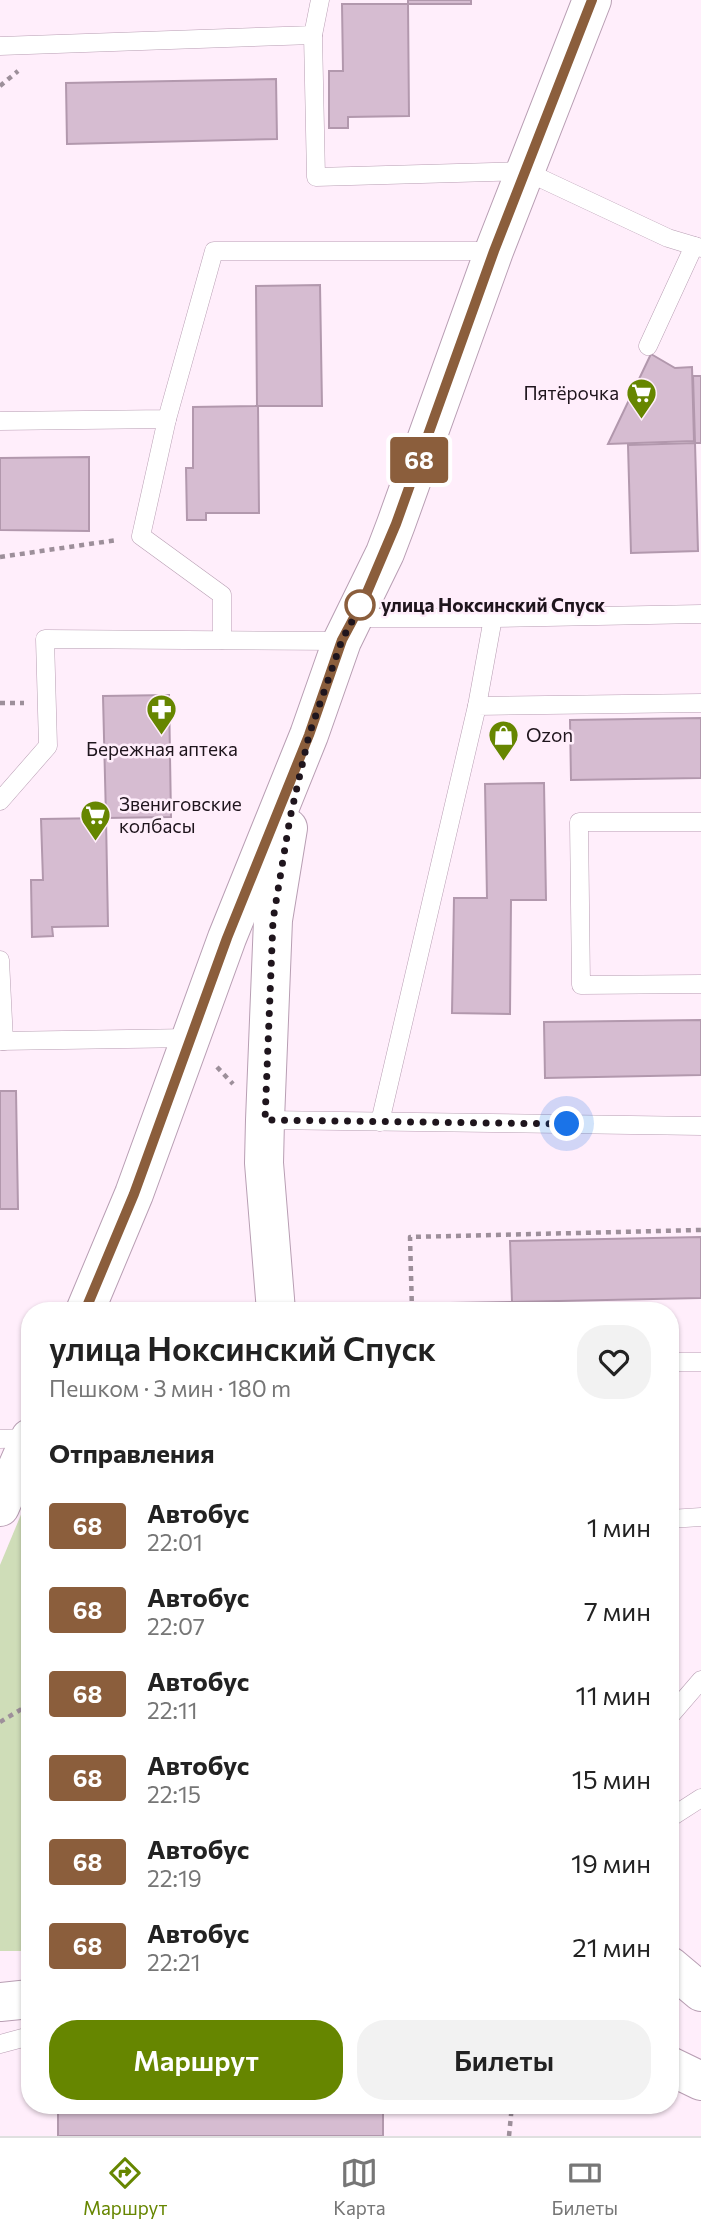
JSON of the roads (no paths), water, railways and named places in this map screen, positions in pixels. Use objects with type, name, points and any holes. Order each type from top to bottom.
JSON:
[{"type":"street","points":[[89,1302],[134,1194],[227,938],[309,735],[348,629],[396,524],[494,251],[592,0]]},
{"type":"street","points":[[275,1302],[264,1163],[273,920],[290,818],[309,735]]},
{"type":"street","points":[[0,1507],[21,1459]]},
{"type":"street","points":[[679,1974],[701,1992]]},
{"type":"street","points":[[679,2071],[701,2081]]},
{"type":"lane","points":[[320,0],[313,35],[316,177],[525,171],[668,238],[698,247],[648,346]]},
{"type":"lane","points":[[0,46],[313,35]]},
{"type":"lane","points":[[222,640],[222,595],[141,536],[167,419],[214,251],[494,251]]},
{"type":"lane","points":[[0,421],[167,419]]},
{"type":"lane","points":[[0,801],[48,746],[45,639],[222,640],[493,618],[701,614]]},
{"type":"lane","points":[[380,1122],[477,706],[493,618]]},
{"type":"lane","points":[[477,706],[701,703]]},
{"type":"lane","points":[[701,822],[579,822],[581,985],[701,984]]},
{"type":"lane","points":[[0,960],[2,1041],[191,1038]]},
{"type":"lane","points":[[265,1120],[701,1126]]},
{"type":"lane","points":[[679,1363],[701,1362]]},
{"type":"lane","points":[[0,1440],[21,1439]]},
{"type":"lane","points":[[679,1518],[701,1517]]},
{"type":"lane","points":[[679,1706],[701,1680]]},
{"type":"lane","points":[[679,1812],[701,1798]]},
{"type":"lane","points":[[0,2045],[21,2039]]},
{"type":"place","name":"Пятёрочка","points":[[642,420]]},
{"type":"place","name":"улица Ноксинский Спуск","points":[[360,605]]},
{"type":"place","name":"Бережная аптека","points":[[162,737]]},
{"type":"place","name":"Ozon","points":[[503,762]]},
{"type":"place","name":"Звениговские колбасы","points":[[96,842]]}]
